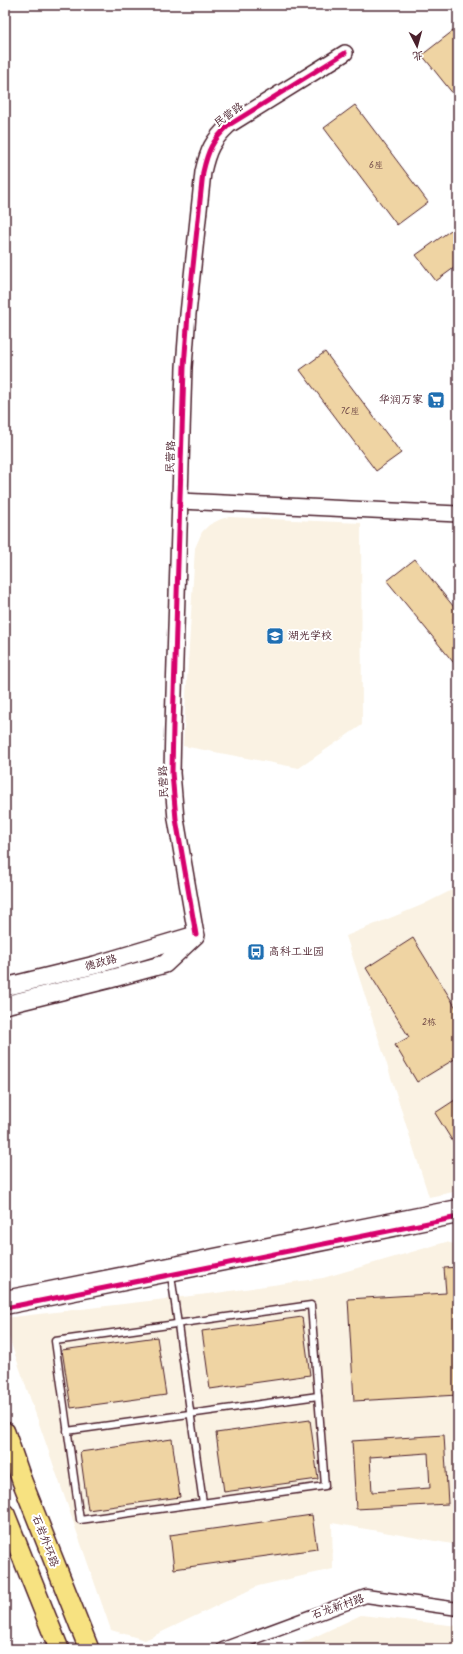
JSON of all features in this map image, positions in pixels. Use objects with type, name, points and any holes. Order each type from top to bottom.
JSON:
[{"type":"main road","name":"德政路","points":[[5,1005],[165,964],[196,935]]},
{"type":"main road","name":"德政路","points":[[5,988],[95,965],[196,935]]},
{"type":"main road","name":"石岩外环路","points":[[5,1432],[24,1488],[89,1648]]},
{"type":"main road","points":[[5,1514],[59,1649]]},
{"type":"street","name":"民营路","points":[[196,935],[176,818],[172,773],[180,501],[188,314],[203,172],[207,153],[217,136],[229,125],[345,53]]},
{"type":"street","points":[[180,501],[458,514]]},
{"type":"street","points":[[5,1297],[458,1206]]},
{"type":"street","points":[[5,1308],[458,1217]]},
{"type":"street","name":"石龙新村路","points":[[223,1649],[366,1596],[458,1609]]},
{"type":"lane","points":[[171,1275],[203,1503]]},
{"type":"lane","points":[[311,1305],[325,1486],[80,1520],[55,1341],[178,1324],[311,1305]]},
{"type":"lane","points":[[68,1431],[318,1396]]},
{"type":"shaded area","name":"湖光学校","points":[[229,517],[361,523],[362,725],[299,768],[183,746],[195,548],[202,532],[209,525]]},
{"type":"shaded area","points":[[458,887],[458,1191],[429,1197],[346,936],[422,905]]},
{"type":"shaded area","points":[[446,1242],[458,1245],[458,1545],[332,1523],[333,1569],[258,1586],[145,1640],[111,1630],[5,1326],[5,1318],[216,1293],[323,1278]]},
{"type":"shaded area","points":[[361,1615],[458,1626],[458,1649],[289,1649]]},
{"type":"building","points":[[458,27],[458,100],[422,55]]},
{"type":"building","points":[[355,105],[428,202],[397,225],[324,128]]},
{"type":"building","points":[[458,225],[458,265],[436,281],[416,255]]},
{"type":"building","points":[[325,352],[401,453],[376,471],[300,370]]},
{"type":"building","points":[[415,559],[458,612],[458,668],[387,581]]},
{"type":"building","points":[[413,938],[458,1011],[458,1057],[417,1082],[395,1045],[409,1037],[366,968]]},
{"type":"building","points":[[458,1098],[458,1150],[435,1113]]},
{"type":"building","points":[[458,1267],[458,1395],[354,1401],[348,1299],[446,1293],[444,1268]]},
{"type":"building","points":[[302,1317],[310,1375],[210,1389],[202,1331]]},
{"type":"building","points":[[157,1337],[166,1395],[71,1408],[62,1350]]},
{"type":"building","points":[[310,1420],[318,1479],[224,1492],[216,1433]]},
{"type":"building","points":[[444,1435],[448,1504],[356,1509],[352,1441]],"holes":[[[428,1453],[430,1488],[372,1492],[370,1457]]]},
{"type":"building","points":[[172,1439],[180,1497],[88,1510],[80,1452]]},
{"type":"building","points":[[312,1515],[317,1549],[174,1569],[170,1535]]},
{"type":"cycle path","points":[[196,935],[176,819],[172,773],[184,367],[203,172],[212,146],[218,136],[229,125],[345,53]]},
{"type":"cycle path","points":[[5,1308],[458,1217]]},
{"type":"place","name":"华润万家","points":[[436,400]]},
{"type":"place","name":"湖光学校","points":[[275,636]]},
{"type":"place","name":"高科工业园","points":[[256,952]]}]
